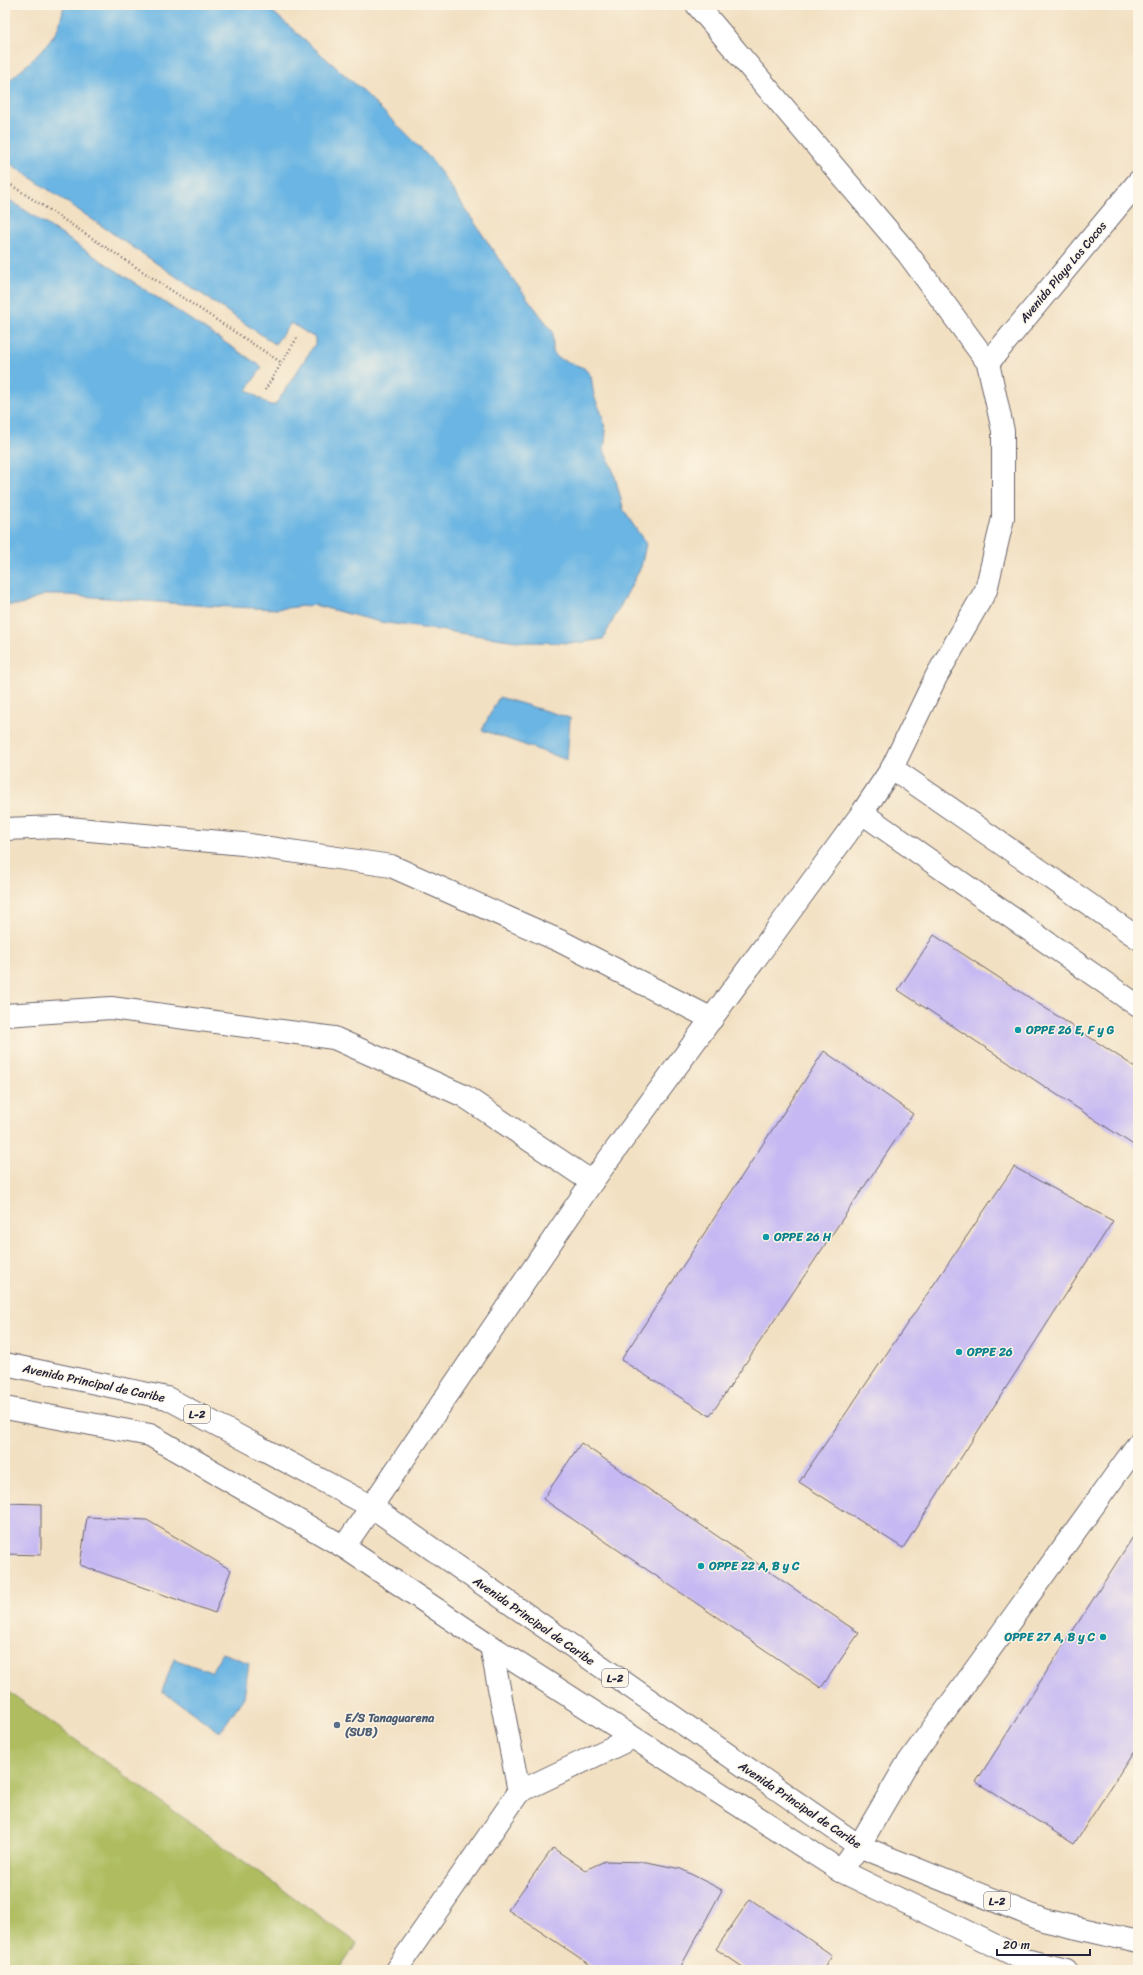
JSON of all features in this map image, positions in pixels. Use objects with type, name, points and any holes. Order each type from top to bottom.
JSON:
[{"type":"street","points":[[344,1547],[592,1182],[862,812],[892,768],[936,676],[986,590],[1000,532],[1003,518],[1003,431],[988,363],[908,254],[697,5]]},
{"type":"street","name":"Avenida Playa Los Cocos","points":[[988,363],[1138,182]]},
{"type":"street","points":[[892,768],[1138,938]]},
{"type":"street","points":[[862,812],[1138,1006]]},
{"type":"street","points":[[5,829],[57,828],[243,844],[391,866],[560,941],[712,1019]]},
{"type":"street","points":[[5,1015],[111,1008],[334,1038],[464,1096],[592,1182]]},
{"type":"street","name":"Avenida Principal de Caribe","points":[[5,1364],[167,1398],[372,1507],[859,1846],[1043,1920],[1138,1942]]},
{"type":"street","points":[[5,1408],[150,1435],[344,1547],[491,1646],[632,1738],[841,1871],[1025,1960],[1066,1970]]},
{"type":"street","points":[[841,1871],[859,1846],[905,1767],[1138,1444]]},
{"type":"street","points":[[491,1646],[518,1792]]},
{"type":"street","points":[[396,1970],[518,1792],[632,1738]]},
{"type":"path","points":[[5,181],[282,363]]},
{"type":"path","points":[[265,390],[297,338]]},
{"type":"green space","points":[[5,1689],[357,1943],[339,1970],[5,1970]]},
{"type":"water","points":[[64,5],[265,5],[362,90],[433,161],[509,274],[553,332],[553,352],[558,358],[584,368],[591,376],[594,396],[603,417],[606,434],[604,450],[614,473],[624,511],[646,544],[641,567],[603,639],[578,643],[524,642],[380,622],[314,605],[277,609],[209,606],[67,595],[44,595],[21,605],[5,605],[5,197],[262,367],[247,390],[270,405],[275,405],[315,344],[315,338],[291,323],[275,344],[5,160],[5,84],[31,61],[50,41],[58,28]]},
{"type":"water","points":[[499,697],[570,718],[567,760],[482,730]]},
{"type":"water","points":[[222,1653],[249,1663],[244,1697],[220,1732],[162,1691],[174,1659],[211,1672]]},
{"type":"building","name":"OPPE 26 E, F y G","points":[[934,935],[1138,1069],[1138,1148],[898,990]]},
{"type":"building","name":"OPPE 26 H","points":[[824,1051],[913,1114],[710,1416],[621,1360]]},
{"type":"building","name":"OPPE 26","points":[[1014,1167],[1113,1221],[903,1548],[799,1482]]},
{"type":"building","name":"OPPE 22 A, B y C","points":[[581,1443],[859,1633],[821,1688],[543,1499]]},
{"type":"building","points":[[5,1503],[41,1504],[41,1555],[5,1554]]},
{"type":"building","points":[[87,1517],[147,1520],[231,1570],[215,1613],[80,1565]]},
{"type":"building","name":"OPPE 27 A, B y C","points":[[1138,1529],[1138,1745],[1074,1844],[976,1782]]},
{"type":"building","points":[[553,1848],[585,1870],[605,1861],[647,1862],[681,1869],[722,1890],[679,1970],[598,1970],[508,1910]]},
{"type":"building","points":[[750,1899],[832,1955],[822,1970],[747,1970],[716,1949]]},
{"type":"place","name":"OPPE 26 E, F y G","points":[[1018,1030]]},
{"type":"place","name":"OPPE 26 H","points":[[766,1237]]},
{"type":"place","name":"OPPE 26","points":[[959,1352]]},
{"type":"place","name":"OPPE 22 A, B y C","points":[[701,1566]]},
{"type":"place","name":"OPPE 27 A, B y C","points":[[1103,1637]]},
{"type":"place","name":"E/S Tanaguarena (SUB)","points":[[337,1725]]}]
